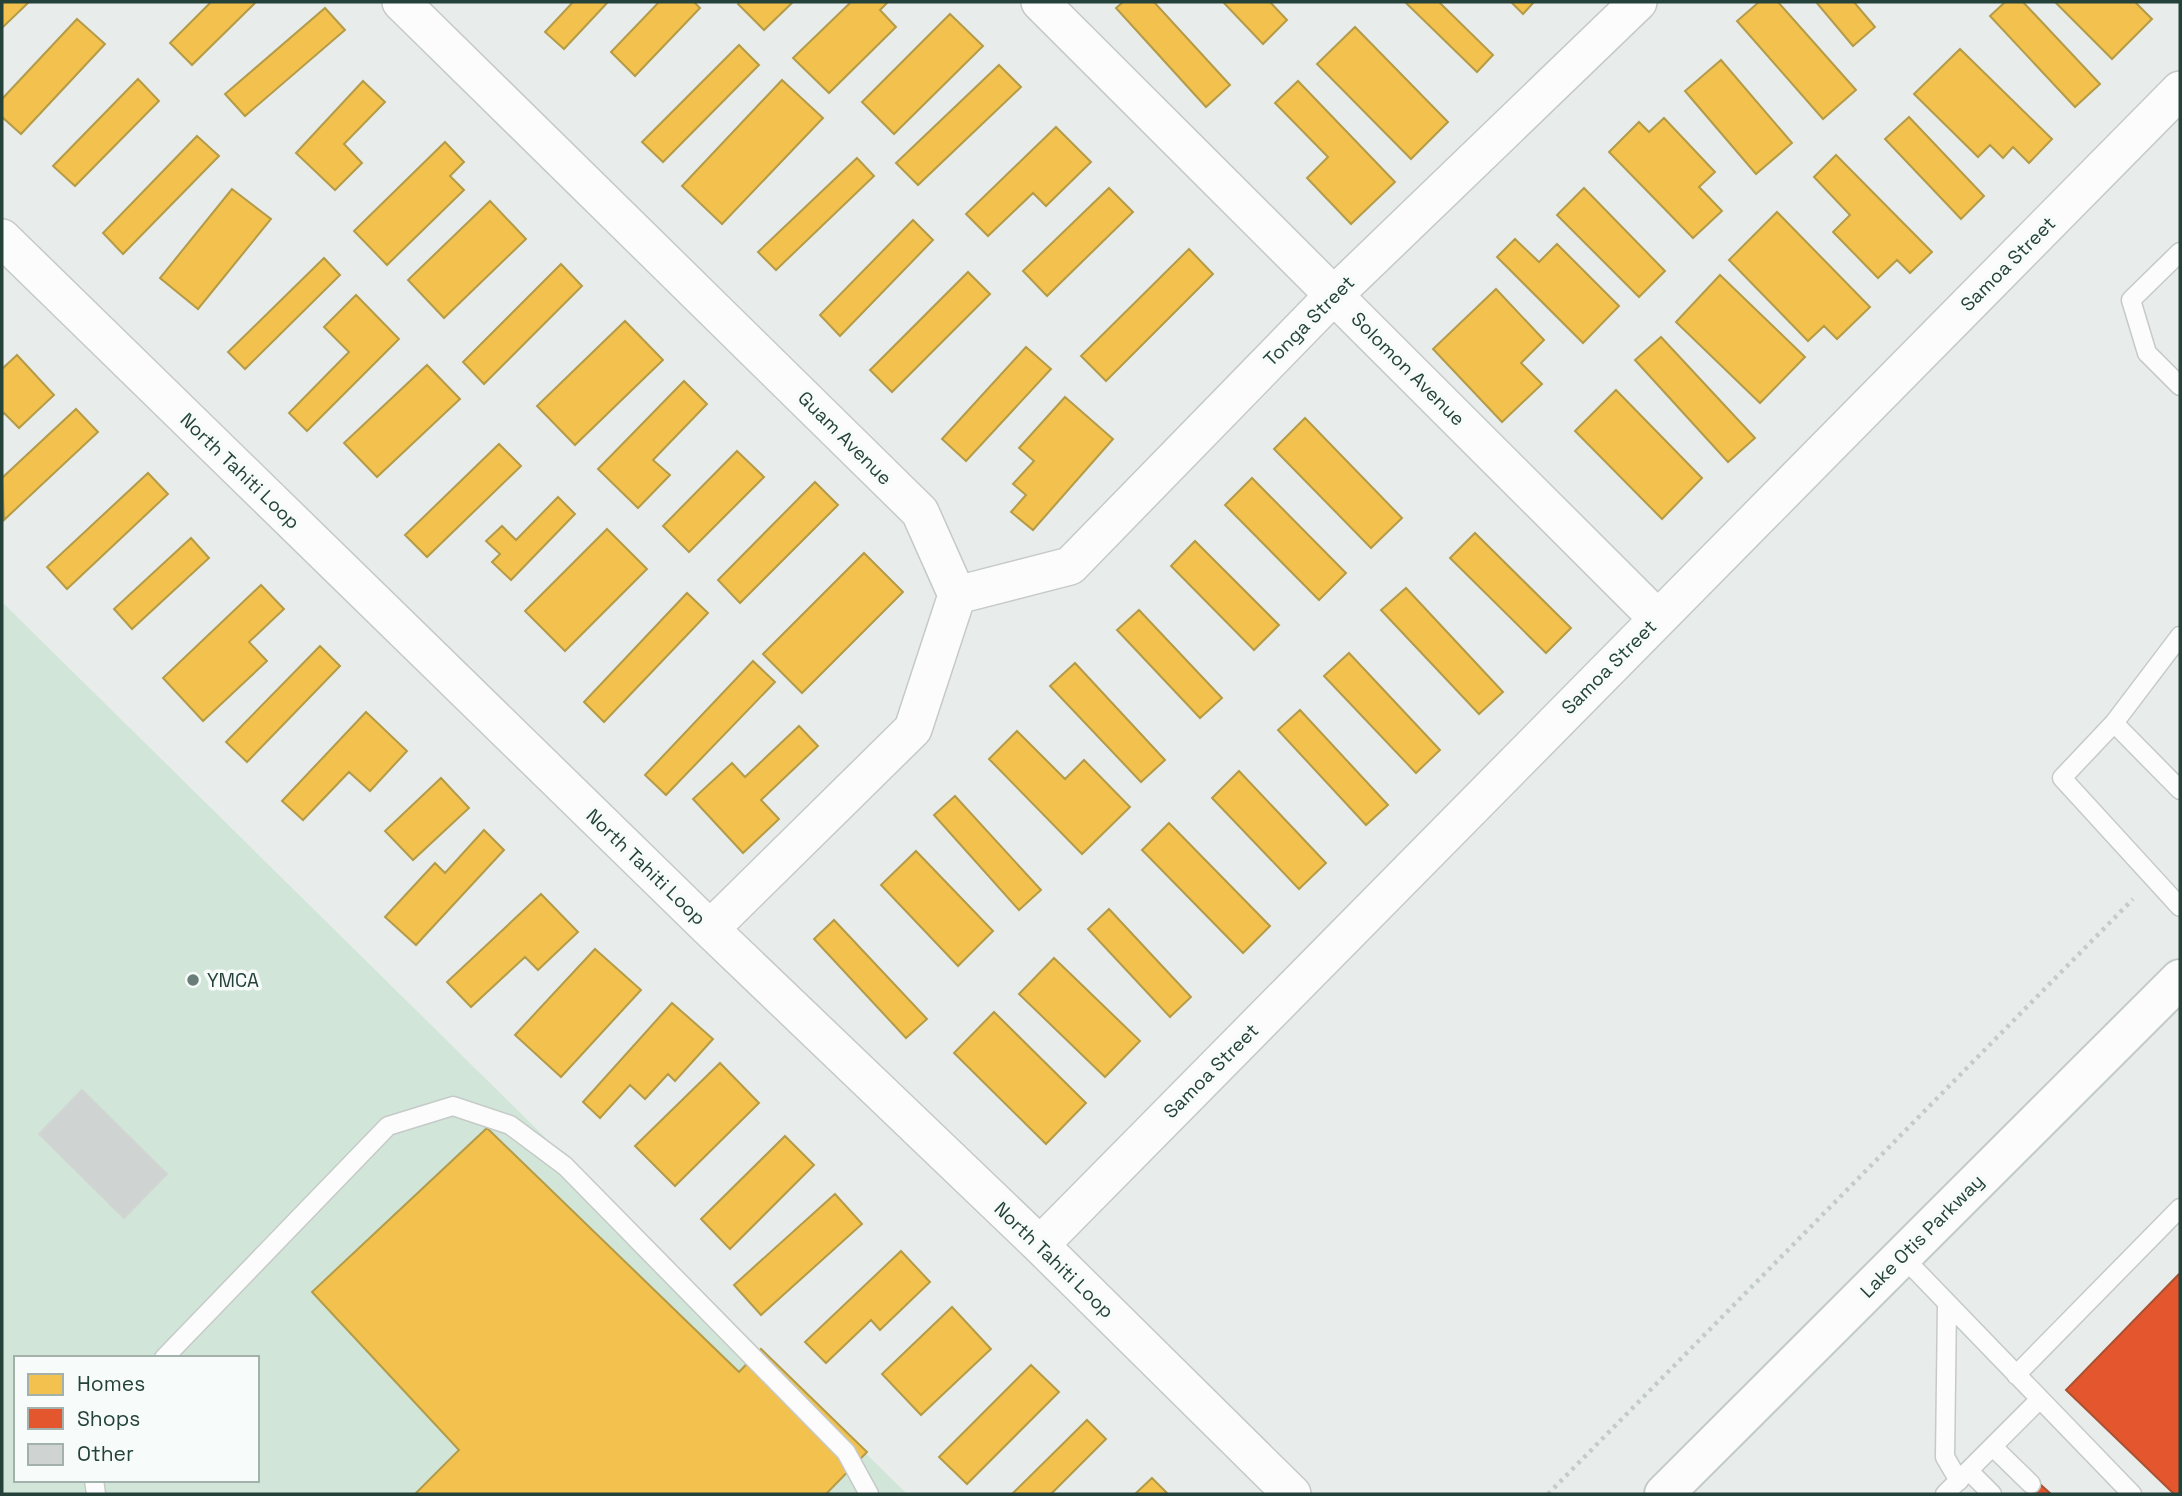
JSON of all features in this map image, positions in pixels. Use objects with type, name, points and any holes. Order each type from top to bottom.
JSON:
[{"type":"main road","name":"Lake Otis Parkway","points":[[1664,1494],[2180,979]]},
{"type":"street","name":"Guam Avenue","points":[[401,2],[920,512],[957,595]]},
{"type":"street","name":"Solomon Avenue","points":[[1040,2],[1657,618]]},
{"type":"street","name":"Tonga Street","points":[[957,595],[1070,566],[1334,295],[1638,2]]},
{"type":"street","name":"Samoa Street","points":[[1040,1245],[2180,90]]},
{"type":"street","name":"North Tahiti Loop","points":[[2,238],[710,929],[1040,1245],[1292,1494]]},
{"type":"street","points":[[710,929],[913,729],[957,595]]},
{"type":"lane","points":[[2180,252],[2131,300],[2147,353],[2180,386]]},
{"type":"lane","points":[[2180,636],[2114,723],[2062,778],[2180,907]]},
{"type":"lane","points":[[2114,723],[2180,790]]},
{"type":"lane","points":[[166,1356],[388,1126],[453,1106],[510,1125],[565,1166],[845,1452],[870,1494]]},
{"type":"lane","points":[[2016,1375],[2180,1208]]},
{"type":"lane","points":[[1902,1256],[2132,1494]]},
{"type":"lane","points":[[1947,1304],[1945,1457],[1953,1487]]},
{"type":"lane","points":[[1953,1487],[2040,1399]]},
{"type":"lane","points":[[1993,1447],[2031,1484]]},
{"type":"lane","points":[[1953,1487],[1992,1494]]},
{"type":"path","points":[[1548,1494],[2153,878]]},
{"type":"green space","name":"YMCA","points":[[2,602],[907,1494],[2,1494]]},
{"type":"building: Homes","points":[[2,2],[29,2],[2,28]]},
{"type":"building: Homes","points":[[211,2],[256,2],[192,65],[170,43]]},
{"type":"building: Homes","points":[[573,2],[608,2],[564,49],[545,32]]},
{"type":"building: Homes","points":[[659,2],[694,2],[700,8],[635,76],[611,52]]},
{"type":"building: Homes","points":[[793,2],[764,30],[738,4]]},
{"type":"building: Homes","points":[[851,2],[888,2],[880,10],[896,27],[829,93],[793,58]]},
{"type":"building: Homes","points":[[1123,2],[1154,2],[1230,85],[1206,107],[1116,8]]},
{"type":"building: Homes","points":[[1223,2],[1270,2],[1287,20],[1263,44]]},
{"type":"building: Homes","points":[[1405,2],[1439,2],[1493,55],[1477,72]]},
{"type":"building: Homes","points":[[1511,2],[1534,2],[1523,14]]},
{"type":"building: Homes","points":[[1759,2],[1778,2],[1856,90],[1823,119],[1737,21]]},
{"type":"building: Homes","points":[[1816,2],[1854,2],[1875,27],[1853,46]]},
{"type":"building: Homes","points":[[2005,2],[2023,2],[2100,84],[2075,107],[1990,16]]},
{"type":"building: Homes","points":[[2055,2],[2135,2],[2152,19],[2112,59]]},
{"type":"building: Homes","points":[[325,8],[345,30],[245,116],[225,94]]},
{"type":"building: Homes","points":[[950,14],[983,46],[894,134],[862,102]]},
{"type":"building: Homes","points":[[77,19],[105,44],[21,134],[2,117],[2,99]]},
{"type":"building: Homes","points":[[1355,27],[1448,122],[1411,159],[1317,64]]},
{"type":"building: Homes","points":[[739,45],[759,65],[663,162],[642,142]]},
{"type":"building: Homes","points":[[1960,49],[2052,139],[2029,163],[2013,147],[2003,158],[1990,145],[1978,157],[1914,94]]},
{"type":"building: Homes","points":[[1721,60],[1792,143],[1756,174],[1685,91]]},
{"type":"building: Homes","points":[[999,65],[1021,87],[918,185],[896,163]]},
{"type":"building: Homes","points":[[138,79],[159,101],[75,186],[53,166]]},
{"type":"building: Homes","points":[[782,80],[823,118],[722,224],[682,186]]},
{"type":"building: Homes","points":[[363,81],[385,102],[344,144],[362,163],[335,190],[296,153]]},
{"type":"building: Homes","points":[[1298,81],[1395,182],[1351,224],[1307,178],[1328,157],[1275,103]]},
{"type":"building: Homes","points":[[1909,117],[1984,196],[1961,219],[1885,139]]},
{"type":"building: Homes","points":[[1664,118],[1715,172],[1699,187],[1722,211],[1693,238],[1609,152],[1639,122],[1649,132]]},
{"type":"building: Homes","points":[[1056,127],[1091,162],[1046,206],[1033,193],[988,236],[966,214]]},
{"type":"building: Homes","points":[[197,136],[219,156],[123,254],[103,233]]},
{"type":"building: Homes","points":[[445,142],[464,162],[450,176],[464,190],[387,265],[354,231]]},
{"type":"building: Homes","points":[[1836,155],[1932,252],[1910,273],[1897,260],[1878,278],[1833,232],[1850,215],[1814,177]]},
{"type":"building: Homes","points":[[857,158],[874,176],[776,270],[758,252]]},
{"type":"building: Homes","points":[[1109,188],[1133,212],[1047,296],[1023,271]]},
{"type":"building: Homes","points":[[1584,188],[1665,271],[1639,297],[1557,215]]},
{"type":"building: Homes","points":[[232,189],[271,219],[198,309],[160,278]]},
{"type":"building: Homes","points":[[490,201],[526,239],[444,318],[408,280]]},
{"type":"building: Homes","points":[[1777,212],[1870,307],[1837,339],[1824,326],[1808,341],[1729,260]]},
{"type":"building: Homes","points":[[913,220],[933,240],[840,336],[820,315]]},
{"type":"building: Homes","points":[[1515,239],[1539,262],[1557,244],[1619,306],[1583,343],[1497,257]]},
{"type":"building: Homes","points":[[1189,249],[1213,274],[1106,381],[1081,356]]},
{"type":"building: Homes","points":[[324,258],[340,275],[245,369],[228,352]]},
{"type":"building: Homes","points":[[561,264],[582,286],[484,384],[463,362]]},
{"type":"building: Homes","points":[[968,272],[990,294],[892,392],[870,370]]},
{"type":"building: Homes","points":[[1720,275],[1805,357],[1760,403],[1676,322]]},
{"type":"building: Homes","points":[[1496,289],[1544,340],[1521,363],[1542,384],[1502,422],[1433,349]]},
{"type":"building: Homes","points":[[356,295],[399,339],[307,431],[289,413],[349,352],[324,327]]},
{"type":"building: Homes","points":[[625,321],[663,360],[575,445],[537,406]]},
{"type":"building: Homes","points":[[1661,337],[1755,438],[1728,462],[1635,360]]},
{"type":"building: Homes","points":[[1026,347],[1051,369],[966,461],[942,439]]},
{"type":"building: Homes","points":[[17,355],[54,395],[19,428],[4,413],[2,415],[2,369]]},
{"type":"building: Homes","points":[[427,365],[460,399],[377,477],[344,443]]},
{"type":"building: Homes","points":[[684,381],[707,404],[653,460],[670,475],[638,508],[598,469]]},
{"type":"building: Homes","points":[[1616,390],[1702,478],[1662,519],[1575,431]]},
{"type":"building: Homes","points":[[1065,397],[1113,439],[1033,530],[1011,512],[1026,495],[1013,484],[1034,461],[1019,448]]},
{"type":"building: Homes","points":[[76,409],[98,432],[4,520],[2,478]]},
{"type":"building: Homes","points":[[1305,418],[1402,518],[1371,548],[1274,449]]},
{"type":"building: Homes","points":[[499,444],[521,466],[427,557],[405,535]]},
{"type":"building: Homes","points":[[737,451],[764,477],[689,552],[663,526]]},
{"type":"building: Homes","points":[[148,473],[168,494],[67,589],[47,567]]},
{"type":"building: Homes","points":[[1252,478],[1346,573],[1319,600],[1225,505]]},
{"type":"building: Homes","points":[[815,482],[838,505],[740,603],[718,580]]},
{"type":"building: Homes","points":[[558,497],[575,514],[511,580],[492,562],[500,554],[486,541],[502,526],[516,540]]},
{"type":"building: Homes","points":[[607,529],[647,569],[565,651],[525,611]]},
{"type":"building: Homes","points":[[1475,533],[1571,628],[1546,653],[1450,558]]},
{"type":"building: Homes","points":[[191,538],[209,558],[132,629],[114,609]]},
{"type":"building: Homes","points":[[1195,541],[1279,625],[1254,650],[1171,566]]},
{"type":"building: Homes","points":[[864,553],[903,592],[802,693],[763,654]]},
{"type":"building: Homes","points":[[261,585],[284,609],[249,642],[267,661],[203,721],[163,678]]},
{"type":"building: Homes","points":[[1406,588],[1503,692],[1479,714],[1381,610]]},
{"type":"building: Homes","points":[[687,593],[708,613],[604,722],[584,702]]},
{"type":"building: Homes","points":[[1139,610],[1222,698],[1200,718],[1117,630]]},
{"type":"building: Homes","points":[[320,646],[340,666],[247,762],[226,742]]},
{"type":"building: Homes","points":[[1349,653],[1440,750],[1416,773],[1324,676]]},
{"type":"building: Homes","points":[[753,661],[775,682],[666,795],[645,775]]},
{"type":"building: Homes","points":[[1075,663],[1165,760],[1141,782],[1050,686]]},
{"type":"building: Homes","points":[[1300,710],[1388,805],[1366,825],[1278,730]]},
{"type":"building: Homes","points":[[366,712],[407,751],[370,791],[349,772],[303,820],[282,801]]},
{"type":"building: Homes","points":[[799,726],[818,746],[761,800],[779,819],[743,853],[693,799],[732,763],[745,777]]},
{"type":"building: Homes","points":[[1017,731],[1065,779],[1084,760],[1130,807],[1082,854],[989,759]]},
{"type":"building: Homes","points":[[1239,771],[1326,863],[1299,889],[1212,798]]},
{"type":"building: Homes","points":[[441,778],[469,808],[413,860],[385,831]]},
{"type":"building: Homes","points":[[955,796],[1041,890],[1019,910],[934,815]]},
{"type":"building: Homes","points":[[1169,823],[1270,926],[1243,953],[1142,850]]},
{"type":"building: Homes","points":[[484,830],[504,850],[416,945],[385,917],[435,863],[445,873]]},
{"type":"building: Homes","points":[[916,851],[993,931],[958,966],[881,885]]},
{"type":"building: Homes","points":[[541,894],[578,932],[538,970],[525,957],[471,1007],[447,982]]},
{"type":"building: Homes","points":[[1109,909],[1191,997],[1170,1017],[1088,929]]},
{"type":"building: Homes","points":[[834,920],[927,1019],[906,1038],[814,939]]},
{"type":"building: Homes","points":[[595,949],[641,990],[561,1077],[515,1035]]},
{"type":"building: Homes","points":[[1054,958],[1140,1041],[1105,1077],[1019,994]]},
{"type":"building: Homes","points":[[672,1003],[713,1039],[675,1081],[668,1074],[645,1099],[630,1085],[600,1118],[583,1102]]},
{"type":"building: Homes","points":[[994,1012],[1086,1103],[1046,1144],[954,1053]]},
{"type":"building: Homes","points":[[720,1063],[759,1103],[675,1186],[635,1146]]},
{"type":"building: Homes","points":[[487,1128],[739,1372],[761,1349],[867,1452],[826,1494],[415,1494],[459,1450],[312,1292]]},
{"type":"building: Homes","points":[[785,1136],[814,1165],[730,1249],[701,1219]]},
{"type":"building: Homes","points":[[835,1194],[862,1224],[761,1315],[734,1285]]},
{"type":"building: Homes","points":[[901,1251],[930,1282],[880,1330],[871,1320],[826,1363],[805,1342]]},
{"type":"building: Homes","points":[[952,1307],[991,1349],[921,1415],[882,1374]]},
{"type":"building: Homes","points":[[1031,1365],[1059,1392],[967,1484],[939,1457]]},
{"type":"building: Homes","points":[[1087,1420],[1106,1439],[1051,1494],[1012,1494]]},
{"type":"building: Homes","points":[[1152,1478],[1168,1494],[1135,1494]]},
{"type":"building: Shops","points":[[2180,1273],[2180,1494],[2174,1494],[2066,1390]]},
{"type":"building: Shops","points":[[2041,1485],[2051,1494],[2031,1494]]},
{"type":"building: Other","points":[[82,1090],[167,1174],[124,1218],[39,1134]]},
{"type":"place","name":"YMCA","points":[[193,980]]}]
